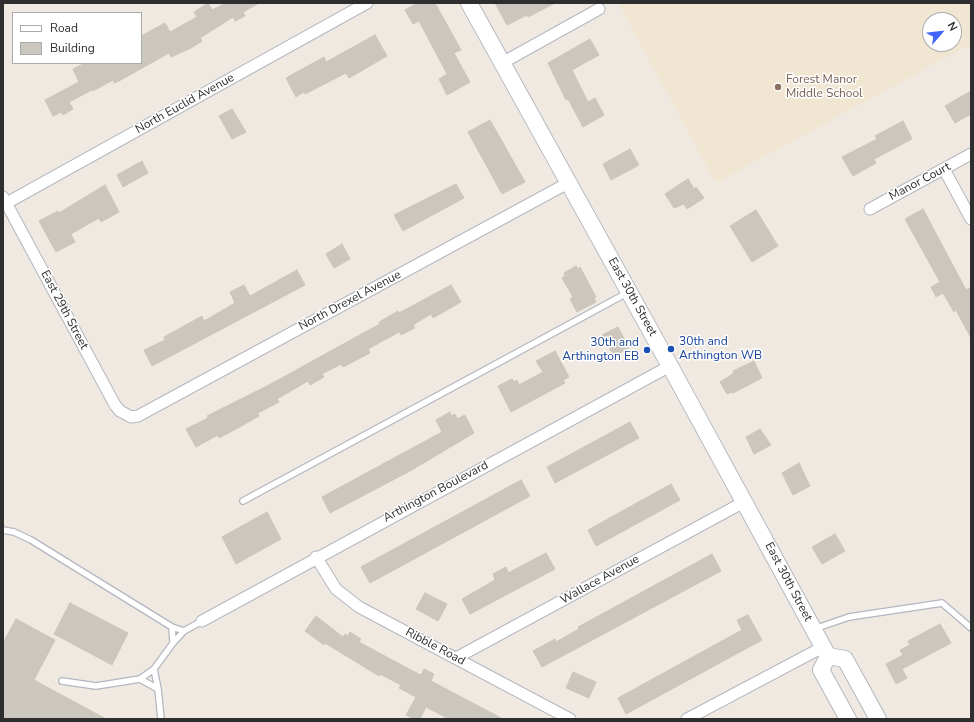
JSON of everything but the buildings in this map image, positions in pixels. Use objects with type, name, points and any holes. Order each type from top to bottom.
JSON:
[{"type":"main road","name":"East 30th Street","points":[[469,3],[826,651]]},
{"type":"main road","points":[[848,719],[821,670],[826,651],[845,659],[878,719]]},
{"type":"street","name":"North Euclid Avenue","points":[[4,202],[367,3]]},
{"type":"street","points":[[502,63],[599,10]]},
{"type":"street","name":"Manor Court","points":[[870,209],[971,154]]},
{"type":"street","points":[[944,169],[971,219]]},
{"type":"street","name":"North Drexel Avenue","points":[[131,417],[138,416],[568,183]]},
{"type":"street","name":"East 29th Street","points":[[4,202],[115,405],[120,411],[131,417]]},
{"type":"street","name":"Arthington Boulevard","points":[[202,621],[316,557],[670,366]]},
{"type":"street","name":"Wallace Avenue","points":[[456,658],[744,502]]},
{"type":"street","name":"Ribble Road","points":[[316,557],[330,581],[347,598],[359,607],[570,719]]},
{"type":"street","points":[[687,719],[826,651]]},
{"type":"lane","points":[[243,501],[629,291]]},
{"type":"lane","points":[[3,530],[14,532],[31,540],[172,627],[184,631]]},
{"type":"lane","points":[[814,630],[849,617],[942,603],[971,628]]},
{"type":"lane","points":[[62,681],[96,686],[140,679],[154,668],[184,631],[202,621]]},
{"type":"lane","points":[[172,627],[173,643]]},
{"type":"lane","points":[[154,668],[161,719]]},
{"type":"lane","points":[[140,679],[158,689]]},
{"type":"shaded area","name":"Forest Manor Middle School","points":[[618,3],[971,3],[971,44],[962,49],[962,12],[922,12],[922,52],[956,52],[716,183]]},
{"type":"place","name":"Forest Manor Middle School","points":[[778,87]]},
{"type":"place","name":"30th and Arthington WB","points":[[671,349]]},
{"type":"place","name":"30th and Arthington EB","points":[[647,350]]}]
